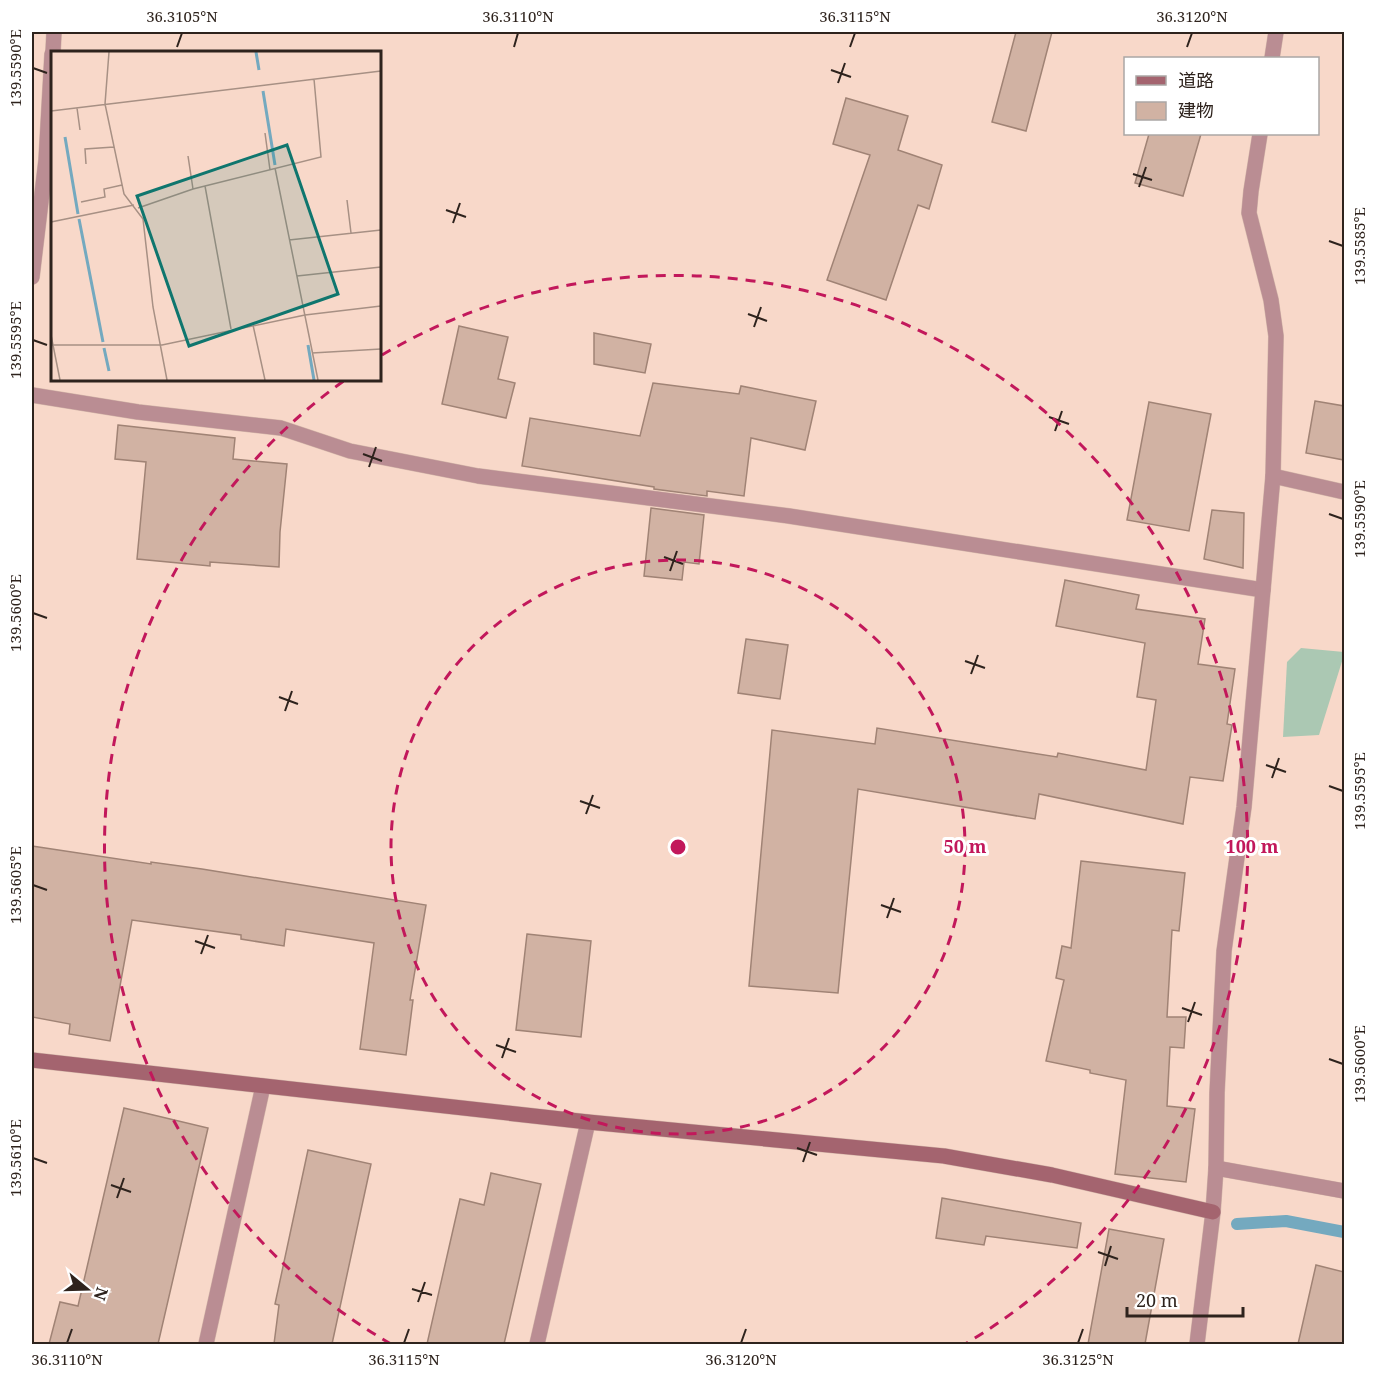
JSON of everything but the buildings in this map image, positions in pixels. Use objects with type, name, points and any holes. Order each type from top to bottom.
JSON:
[{"type":"street","points":[[52,51],[54,32]]},
{"type":"street","points":[[1272,57],[1276,32]]},
{"type":"street","points":[[32,277],[46,159],[51,71]]},
{"type":"street","points":[[1197,1344],[1213,1212],[1224,951],[1244,807],[1273,476],[1276,336],[1250,213],[1260,135]]},
{"type":"street","points":[[32,395],[138,412],[281,428],[350,451],[478,476],[789,516],[1263,590]]},
{"type":"street","points":[[1273,476],[1344,492]]},
{"type":"street","points":[[32,1060],[588,1122],[944,1156],[1052,1175],[1213,1212]]},
{"type":"street","points":[[206,1344],[263,1086]]},
{"type":"street","points":[[537,1344],[588,1122]]},
{"type":"street","points":[[1216,1168],[1344,1191]]},
{"type":"green space","points":[[1301,648],[1344,652],[1344,655],[1319,735],[1283,737],[1287,662]]},
{"type":"waterway","points":[[1237,1224],[1286,1221],[1344,1232]]}]
